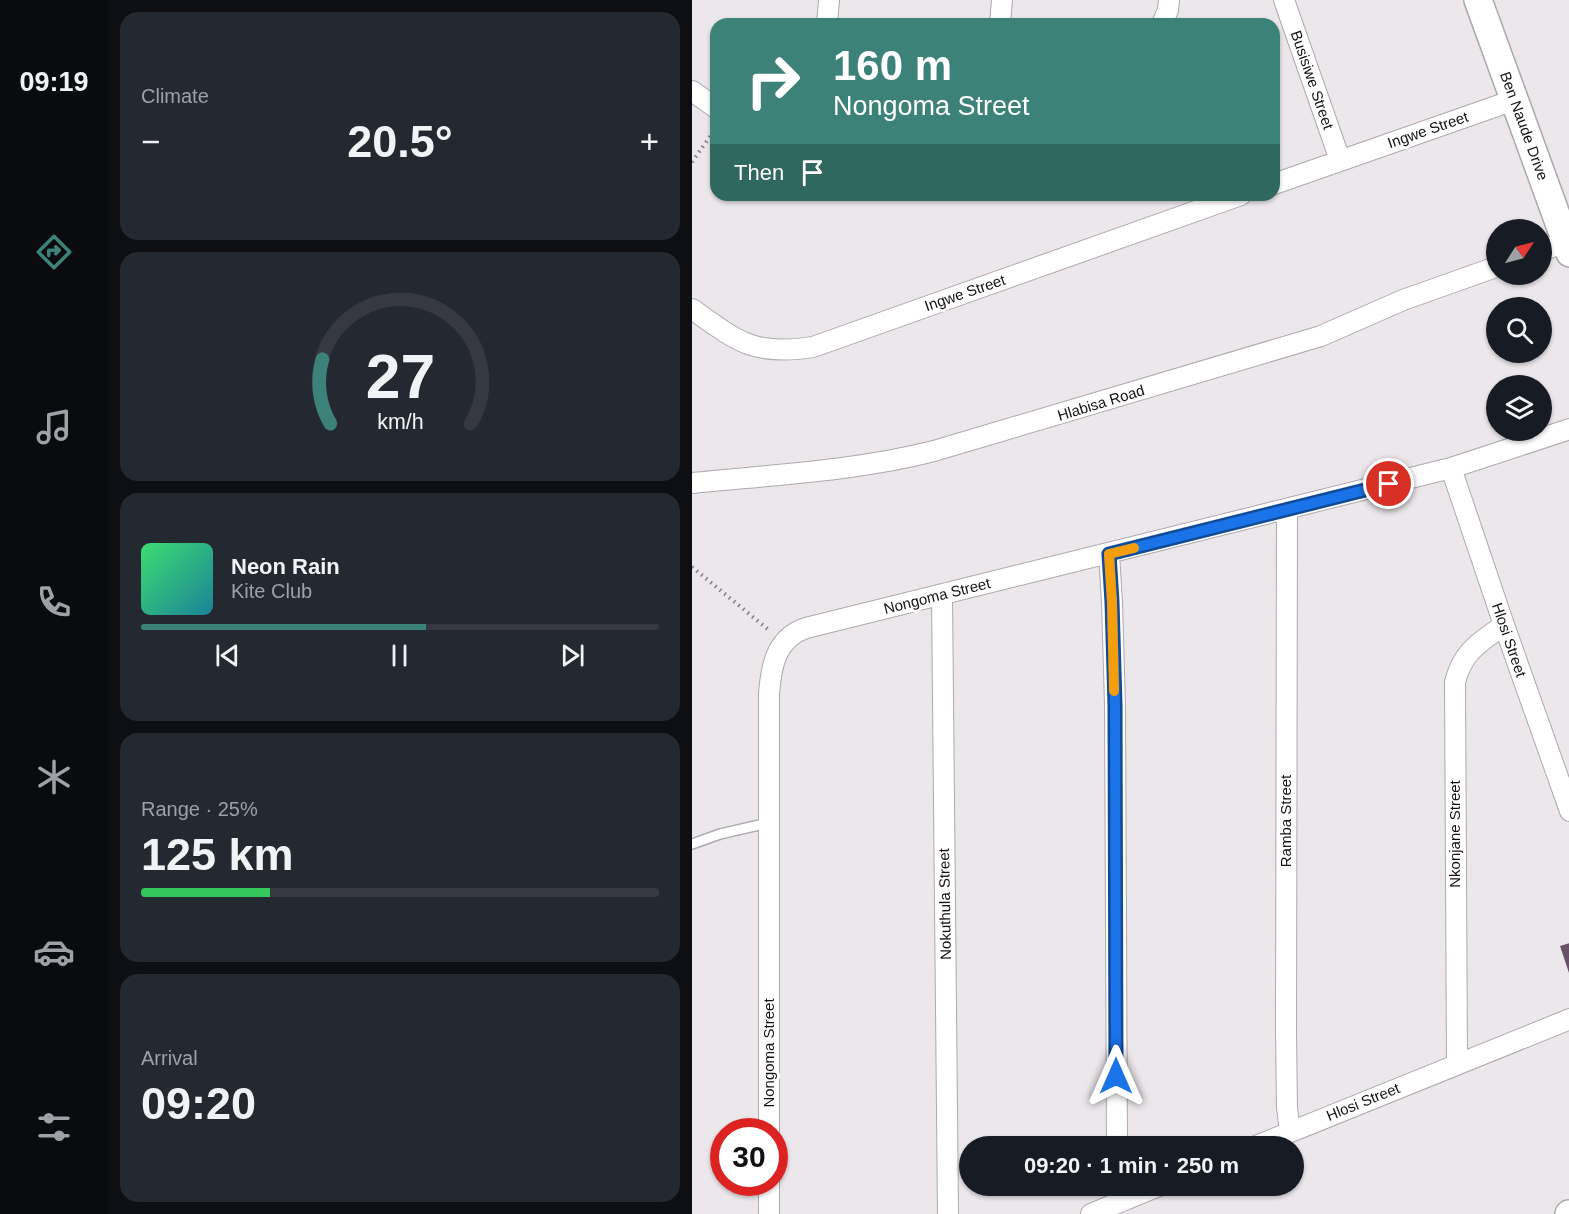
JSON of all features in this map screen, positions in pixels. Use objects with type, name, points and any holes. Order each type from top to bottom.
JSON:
[{"type":"main road","name":"Ben Naude Drive","points":[[1478,0],[1514,100],[1559,248]]},
{"type":"street","points":[[828,18],[829,0]]},
{"type":"street","points":[[1000,18],[1002,0]]},
{"type":"street","points":[[1165,18],[1169,0]]},
{"type":"street","name":"Busisiwe Street","points":[[1284,0],[1340,160]]},
{"type":"street","points":[[692,91],[710,104]]},
{"type":"street","name":"Ingwe Street","points":[[1280,181],[1514,100]]},
{"type":"street","name":"Ingwe Street","points":[[692,309],[730,336],[747,344],[775,350],[813,347],[1224,201]]},
{"type":"street","name":"Hlabisa Road","points":[[692,483],[796,473],[893,460],[934,451],[1321,336],[1403,300],[1486,271]]},
{"type":"street","name":"Nongoma Street","points":[[769,1118],[770,675],[774,659],[784,642],[794,633],[806,628],[1451,468],[1570,429]]},
{"type":"street","name":"Hlosi Street","points":[[1451,468],[1570,811]]},
{"type":"street","name":"Ramba Street","points":[[1287,510],[1286,1042],[1287,1108],[1290,1132]]},
{"type":"street","points":[[1109,554],[1115,705],[1117,1136]]},
{"type":"street","name":"Nokuthula Street","points":[[942,595],[948,1214]]},
{"type":"street","name":"Nkonjane Street","points":[[1457,1063],[1455,682],[1466,655],[1476,644],[1504,625]]},
{"type":"street","name":"Hlosi Street","points":[[1280,1136],[1570,1019]]},
{"type":"street","points":[[769,1196],[769,1214]]},
{"type":"street","points":[[1091,1214],[1114,1196]]},
{"type":"lane","points":[[692,844],[720,834],[768,823]]},
{"type":"path","points":[[692,162],[710,137]]},
{"type":"path","points":[[692,567],[784,642]]},
{"type":"building","points":[[1570,943],[1570,973],[1569,973],[1560,946]]},
{"type":"slow traffic","points":[[1114,691],[1109,554],[1134,548]]},
{"type":"route","points":[[1116,1076],[1115,705],[1109,554],[1389,484]]}]
